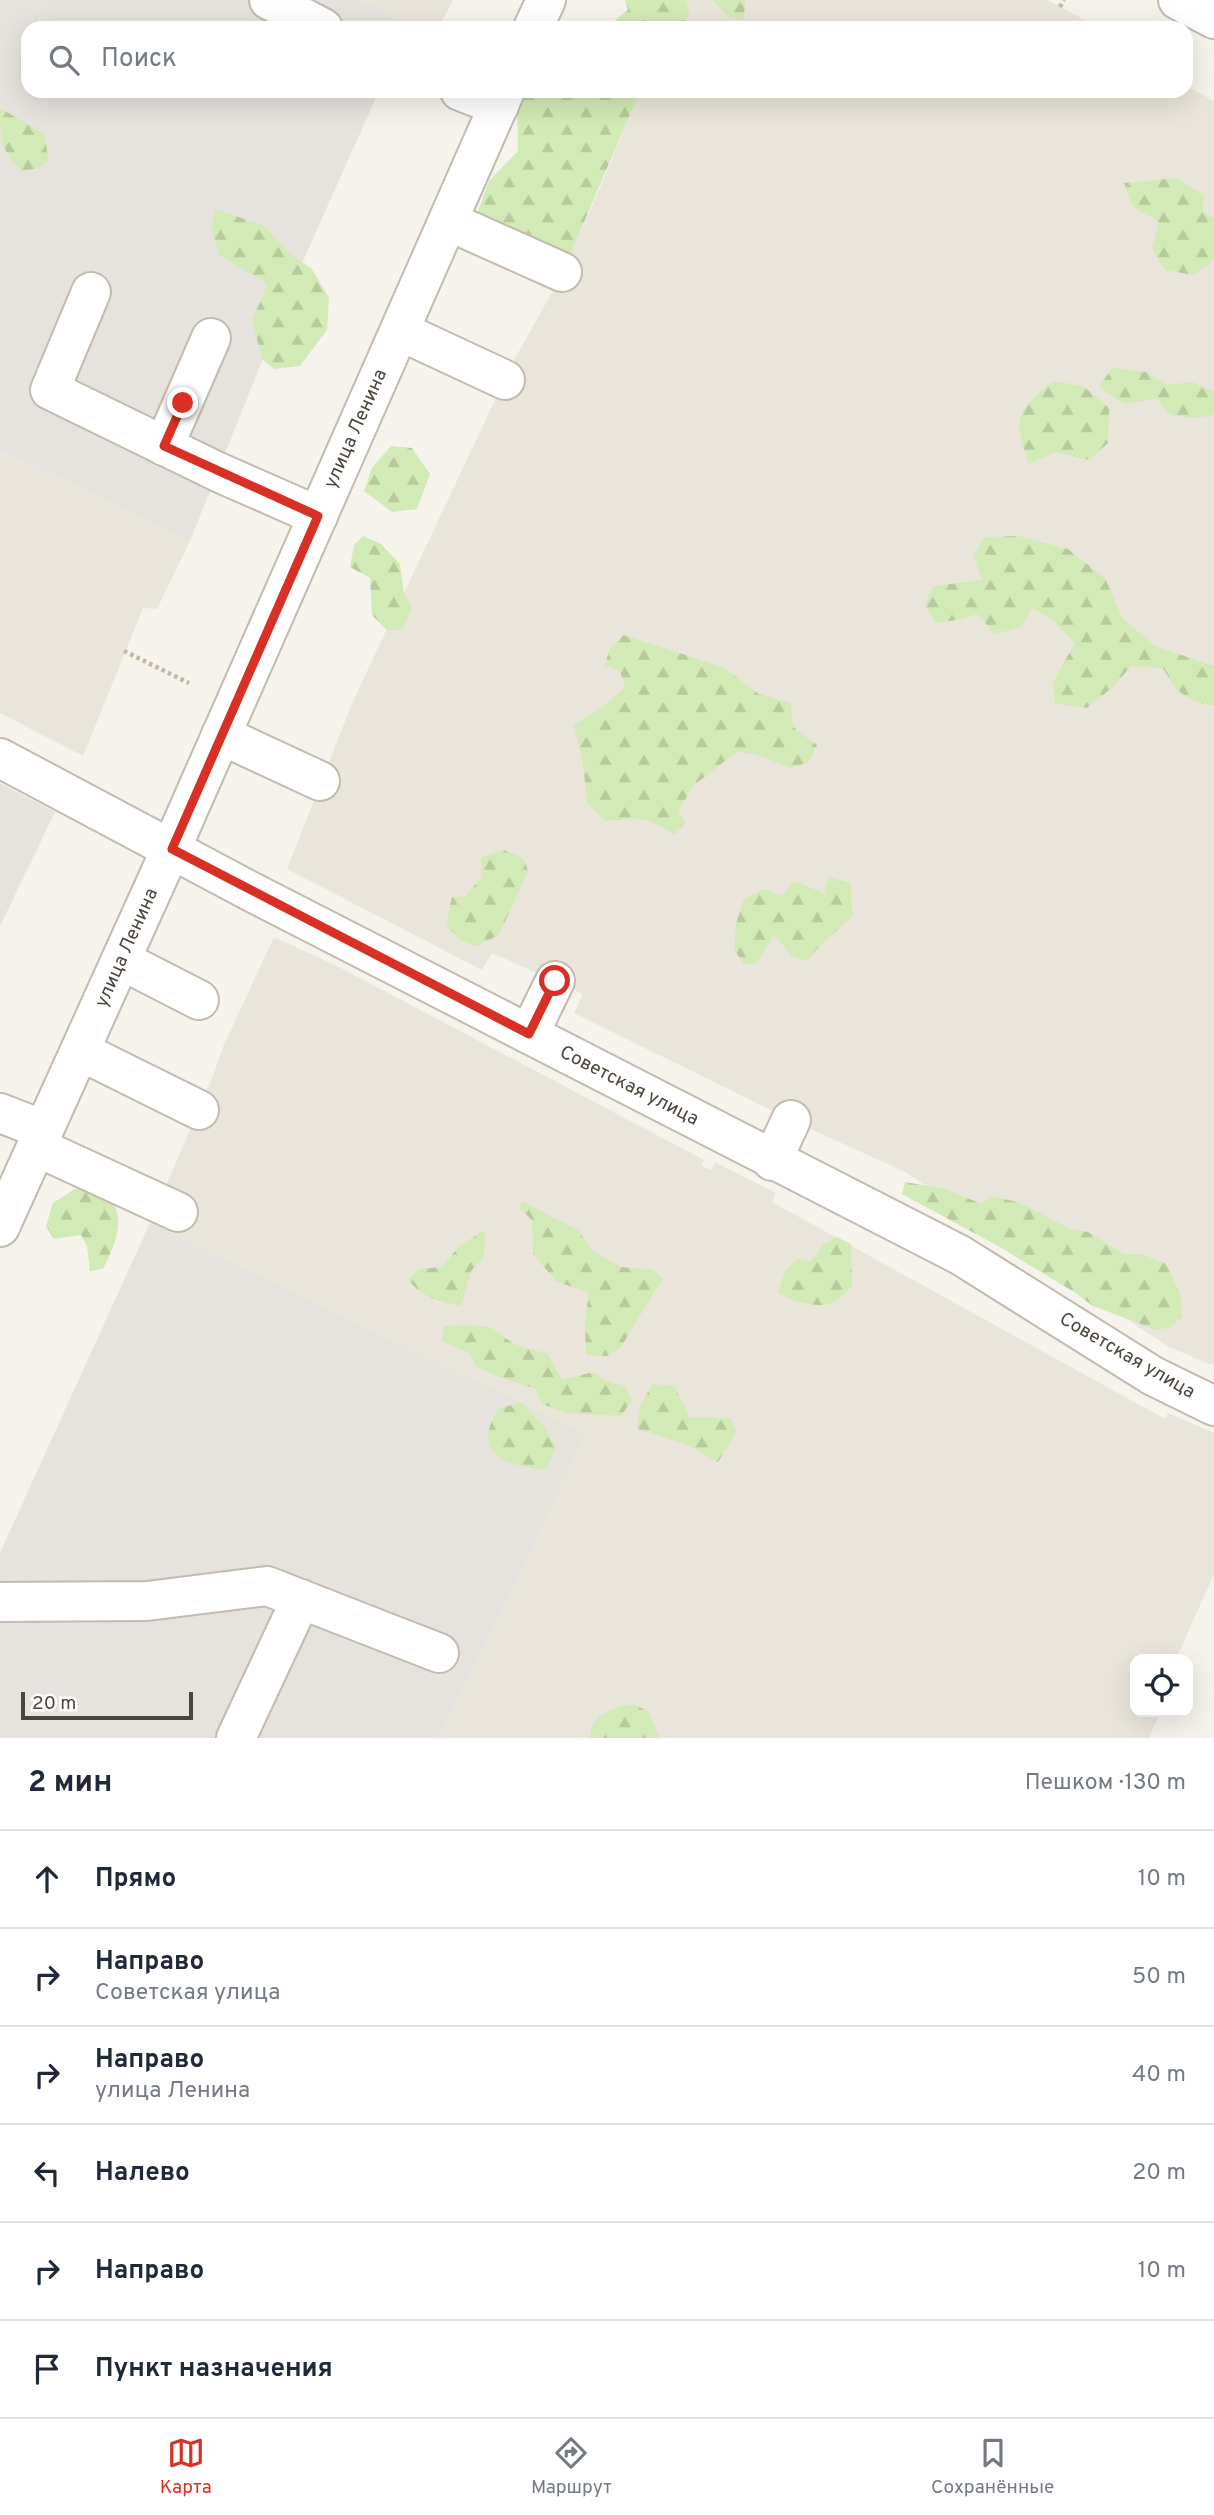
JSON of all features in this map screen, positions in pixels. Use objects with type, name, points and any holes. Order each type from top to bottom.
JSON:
[{"type":"street","points":[[268,0],[309,21]]},
{"type":"street","points":[[536,21],[546,0]]},
{"type":"street","points":[[1178,0],[1214,19]]},
{"type":"street","name":"улица Ленина","points":[[0,1227],[172,849],[502,99]]},
{"type":"street","points":[[448,221],[562,272]]},
{"type":"street","points":[[90,292],[50,390],[164,446],[318,516]]},
{"type":"street","points":[[400,331],[505,380]]},
{"type":"street","points":[[164,446],[211,338]]},
{"type":"street","points":[[228,720],[320,781]]},
{"type":"street","name":"Советская улица","points":[[0,758],[772,1161],[960,1255],[1153,1376],[1214,1406]]},
{"type":"street","points":[[121,960],[199,1000]]},
{"type":"street","points":[[529,1034],[555,981]]},
{"type":"street","points":[[80,1051],[199,1111]]},
{"type":"street","points":[[0,1113],[40,1138],[178,1212]]},
{"type":"street","points":[[772,1161],[791,1120]]},
{"type":"street","points":[[0,1602],[147,1601],[267,1586],[439,1653]]},
{"type":"street","points":[[236,1738],[301,1599]]},
{"type":"path","points":[[1060,7],[1065,0]]},
{"type":"path","points":[[124,651],[228,720]]},
{"type":"shaded area","points":[[0,0],[364,0],[400,21],[21,21],[21,98],[376,98],[294,281],[190,541],[0,450]]},
{"type":"shaded area","points":[[364,0],[453,0],[442,21],[400,21]]},
{"type":"shaded area","points":[[677,0],[1048,0],[1086,21],[669,21]]},
{"type":"shaded area","points":[[1193,90],[1214,101],[1214,1366],[1169,1347],[905,1172],[791,1120],[574,1013],[583,994],[492,953],[482,970],[287,869],[353,701],[513,362],[555,287],[637,98],[1193,98]]},
{"type":"shaded area","points":[[0,450],[190,541],[157,609],[143,608],[83,756],[0,713]]},
{"type":"shaded area","points":[[0,783],[55,812],[0,926]]},
{"type":"shaded area","points":[[274,937],[339,967],[704,1160],[702,1166],[711,1170],[715,1162],[776,1193],[772,1202],[1165,1419],[1168,1413],[1214,1433],[1214,1574],[1178,1654],[1130,1654],[1130,1717],[1158,1717],[1149,1738],[439,1738],[585,1434],[150,1223],[222,1049]]},
{"type":"shaded area","points":[[150,1223],[586,1434],[439,1738],[0,1738],[0,1553]]},
{"type":"green space","points":[[625,0],[686,0],[689,14],[686,21],[614,21],[628,10]]},
{"type":"green space","points":[[713,0],[745,0],[744,20],[727,16]]},
{"type":"green space","points":[[519,98],[637,98],[567,262],[518,273],[490,253],[477,214],[489,181],[518,151]]},
{"type":"green space","points":[[0,108],[45,135],[48,160],[40,168],[21,171],[9,156],[1,135]]},
{"type":"green space","points":[[1176,178],[1204,195],[1203,212],[1214,219],[1214,260],[1193,275],[1165,270],[1152,249],[1159,222],[1132,206],[1124,183]]},
{"type":"green space","points":[[216,209],[265,226],[288,252],[312,269],[329,298],[327,330],[300,366],[274,369],[262,359],[252,320],[268,284],[219,255],[211,226]]},
{"type":"green space","points":[[1112,368],[1146,372],[1166,385],[1192,382],[1214,392],[1214,415],[1196,418],[1171,415],[1156,398],[1125,404],[1099,387]]},
{"type":"green space","points":[[1053,381],[1083,386],[1109,408],[1108,443],[1089,460],[1055,452],[1029,464],[1020,436],[1021,416],[1031,400]]},
{"type":"green space","points":[[391,446],[412,448],[430,474],[417,509],[392,512],[364,491],[372,468]]},
{"type":"green space","points":[[363,536],[381,544],[400,564],[404,594],[412,608],[402,630],[387,630],[372,615],[370,578],[350,567],[354,545]]},
{"type":"green space","points":[[1018,536],[1068,549],[1105,578],[1123,619],[1155,646],[1214,666],[1214,706],[1183,694],[1163,668],[1131,666],[1114,686],[1087,708],[1055,703],[1053,682],[1075,643],[1052,620],[1032,608],[1021,627],[995,634],[977,614],[935,623],[925,604],[933,586],[982,580],[973,555],[985,537]]},
{"type":"green space","points":[[623,635],[723,667],[759,694],[791,703],[793,727],[817,745],[809,762],[790,768],[759,755],[738,751],[694,785],[678,811],[686,822],[674,835],[649,821],[605,821],[587,802],[583,763],[574,725],[600,709],[625,687],[620,671],[605,666],[609,650]]},
{"type":"green space","points":[[504,850],[524,859],[528,871],[499,935],[477,946],[460,940],[446,925],[452,897],[466,896],[481,877],[481,857]]},
{"type":"green space","points":[[829,877],[850,883],[853,916],[823,943],[808,961],[793,957],[774,935],[757,963],[745,965],[734,950],[736,924],[744,899],[764,889],[782,896],[794,881],[824,893]]},
{"type":"green space","points":[[905,1182],[945,1189],[982,1204],[990,1196],[1018,1202],[1070,1229],[1088,1232],[1124,1254],[1145,1255],[1166,1264],[1181,1295],[1182,1317],[1171,1327],[1157,1330],[1093,1306],[998,1246],[902,1194]]},
{"type":"green space","points":[[86,1185],[109,1198],[118,1217],[117,1235],[103,1269],[90,1271],[87,1246],[81,1235],[54,1239],[46,1226],[53,1203]]},
{"type":"green space","points":[[521,1201],[578,1230],[593,1251],[621,1267],[653,1270],[663,1278],[621,1347],[607,1356],[586,1355],[585,1323],[589,1292],[557,1282],[533,1254],[532,1220],[520,1209]]},
{"type":"green space","points":[[485,1230],[484,1257],[471,1271],[461,1306],[432,1298],[419,1291],[408,1280],[419,1269],[442,1267],[460,1245]]},
{"type":"green space","points":[[837,1237],[851,1244],[852,1286],[841,1297],[828,1304],[813,1305],[778,1293],[785,1271],[798,1259],[810,1262],[823,1245]]},
{"type":"green space","points":[[444,1326],[490,1327],[514,1344],[548,1354],[562,1380],[593,1372],[607,1381],[625,1386],[632,1400],[621,1416],[567,1413],[542,1404],[536,1389],[491,1374],[475,1365],[470,1353],[441,1341]]},
{"type":"green space","points":[[653,1384],[674,1386],[690,1417],[731,1418],[736,1432],[718,1462],[686,1444],[637,1429],[640,1406]]},
{"type":"green space","points":[[522,1403],[542,1424],[556,1446],[546,1470],[506,1461],[490,1447],[488,1437],[491,1424],[499,1408]]},
{"type":"green space","points":[[634,1704],[649,1712],[659,1738],[590,1738],[594,1723],[604,1713]]},
{"type":"route","points":[[183,403],[164,446],[318,516],[172,849],[529,1034],[555,981]]}]
